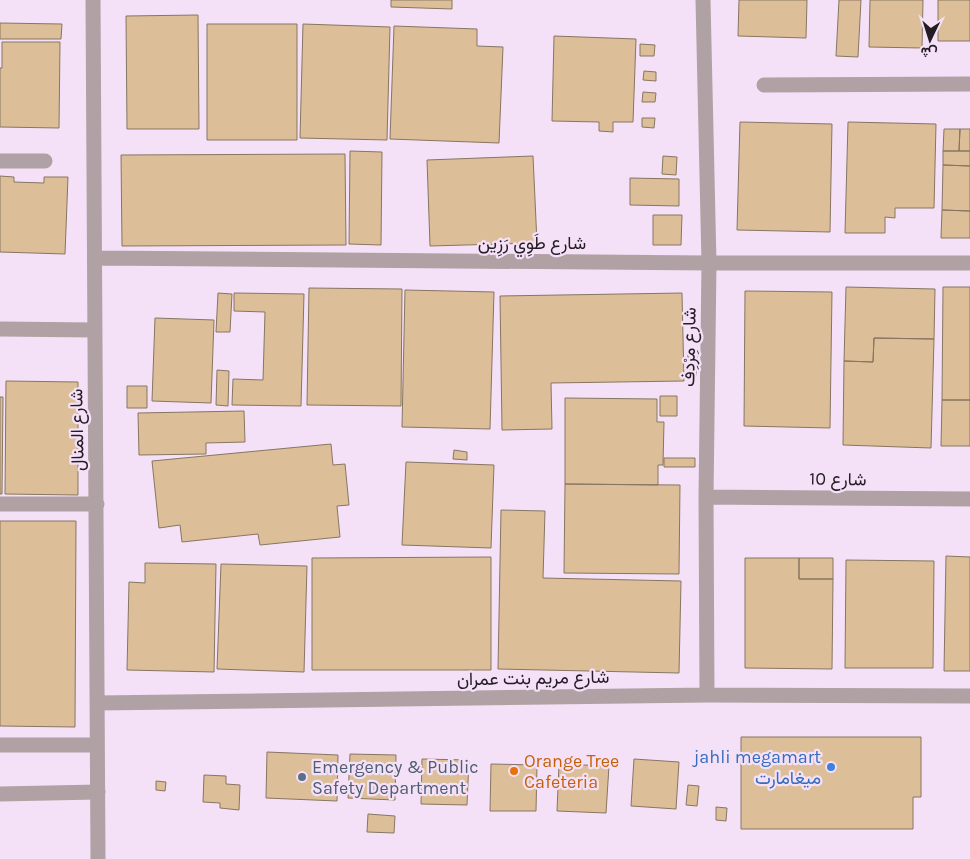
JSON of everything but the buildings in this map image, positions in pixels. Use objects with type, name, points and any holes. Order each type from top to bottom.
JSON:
[{"type":"street","name":"شارع المنال","points":[[93,0],[98,859]]},
{"type":"street","name":"شارع مِرْدِف","points":[[703,0],[709,263],[706,497],[707,695]]},
{"type":"street","points":[[764,85],[970,84]]},
{"type":"street","points":[[0,161],[45,161]]},
{"type":"street","name":"شارع طَوِي رَزِين","points":[[94,258],[970,263]]},
{"type":"street","points":[[0,329],[94,330]]},
{"type":"street","name":"شارع 10","points":[[706,497],[970,499]]},
{"type":"street","points":[[0,504],[97,504]]},
{"type":"street","name":"شارع مريم بنت عمران","points":[[97,703],[707,695],[970,696]]},
{"type":"street","points":[[0,745],[97,745]]},
{"type":"street","points":[[0,794],[98,792]]},
{"type":"place","name":"jahli megamart ميغامارت","points":[[831,767]]},
{"type":"place","name":"Orange Tree Cafeteria","points":[[514,771]]},
{"type":"place","name":"Emergency & Public Safety Department","points":[[302,777]]}]
